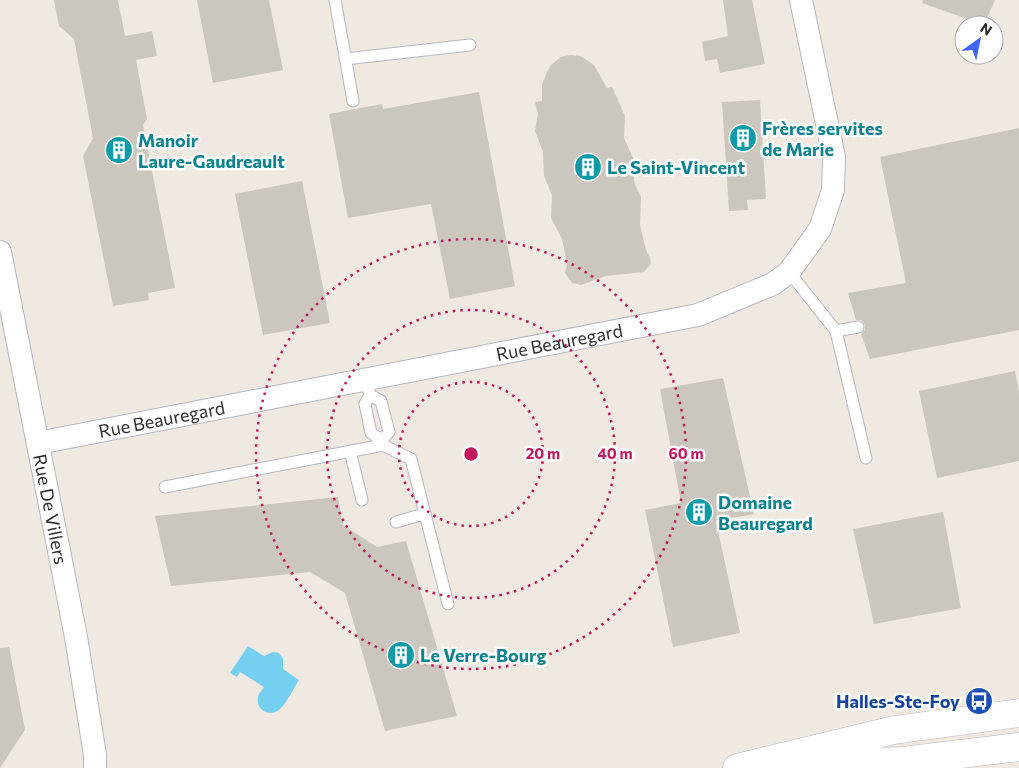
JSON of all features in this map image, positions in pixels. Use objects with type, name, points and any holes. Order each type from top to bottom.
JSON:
[{"type":"main road","points":[[741,767],[894,730],[1019,713]]},
{"type":"main road","points":[[741,767],[903,761],[1019,747]]},
{"type":"street","name":"Rue Beauregard","points":[[38,443],[368,388],[698,315],[773,284],[789,272],[820,229],[833,190],[834,157],[802,0]]},
{"type":"street","name":"Rue De Villers","points":[[0,252],[76,637],[95,755],[95,768]]},
{"type":"lane","points":[[335,0],[353,100]]},
{"type":"lane","points":[[345,59],[470,45]]},
{"type":"lane","points":[[789,272],[836,331],[866,458]]},
{"type":"lane","points":[[836,331],[858,327]]},
{"type":"lane","points":[[368,388],[364,404],[371,433],[382,442],[411,459],[448,604]]},
{"type":"lane","points":[[165,487],[350,451],[382,442],[389,432],[381,401],[368,388]]},
{"type":"lane","points":[[350,451],[362,500]]},
{"type":"lane","points":[[396,522],[424,514]]},
{"type":"water","points":[[248,646],[264,656],[273,652],[279,653],[283,659],[283,669],[299,680],[285,704],[275,712],[267,713],[259,705],[258,696],[264,687],[240,672],[237,677],[230,673]]},
{"type":"building","name":"Manoir Laure-Gaudreault","points":[[54,0],[118,0],[125,36],[152,31],[157,56],[136,60],[147,119],[143,125],[175,288],[148,293],[149,300],[113,306],[83,156],[93,138],[74,39],[59,26]]},
{"type":"building","points":[[197,0],[269,0],[283,70],[213,83]]},
{"type":"building","points":[[723,0],[752,0],[765,64],[720,73],[717,59],[705,61],[702,42],[728,36]]},
{"type":"building","points":[[923,0],[995,0],[988,15],[956,15],[922,3]]},
{"type":"building","name":"Le Saint-Vincent","points":[[570,55],[580,56],[594,65],[607,88],[612,87],[625,116],[624,138],[633,158],[634,182],[641,197],[640,225],[651,264],[644,272],[606,276],[581,285],[572,283],[565,273],[567,264],[562,239],[551,218],[552,195],[544,176],[543,152],[535,131],[538,114],[535,102],[542,101],[542,84],[547,72],[551,65],[561,57]]},
{"type":"building","points":[[479,92],[515,286],[450,299],[431,204],[348,218],[329,114],[382,104],[383,109]]},
{"type":"building","name":"Frères servites de Marie","points":[[760,100],[766,199],[747,200],[748,210],[729,211],[722,102]]},
{"type":"building","points":[[1019,128],[1019,330],[870,359],[861,334],[865,330],[865,325],[861,320],[856,320],[848,293],[906,283],[880,157]]},
{"type":"building","points":[[302,181],[330,323],[263,335],[235,194]]},
{"type":"building","points":[[1015,371],[1019,393],[1019,461],[937,478],[919,391]]},
{"type":"building","name":"Domaine Beauregard","points":[[723,378],[754,514],[716,521],[740,633],[673,647],[645,510],[681,503],[660,389]]},
{"type":"building","name":"Le Verre-Bourg","points":[[338,497],[343,525],[377,547],[406,541],[457,716],[385,731],[345,593],[310,572],[171,586],[155,516]]},
{"type":"building","points":[[943,512],[961,608],[874,624],[853,529]]},
{"type":"building","points":[[9,647],[25,730],[0,768],[0,648]]},
{"type":"place","name":"Frères servites de Marie","points":[[743,138]]},
{"type":"place","name":"Manoir Laure-Gaudreault","points":[[119,150]]},
{"type":"place","name":"Le Saint-Vincent","points":[[588,167]]},
{"type":"place","name":"Domaine Beauregard","points":[[699,512]]},
{"type":"place","name":"Le Verre-Bourg","points":[[401,655]]},
{"type":"place","name":"Halles-Ste-Foy","points":[[979,701]]}]
